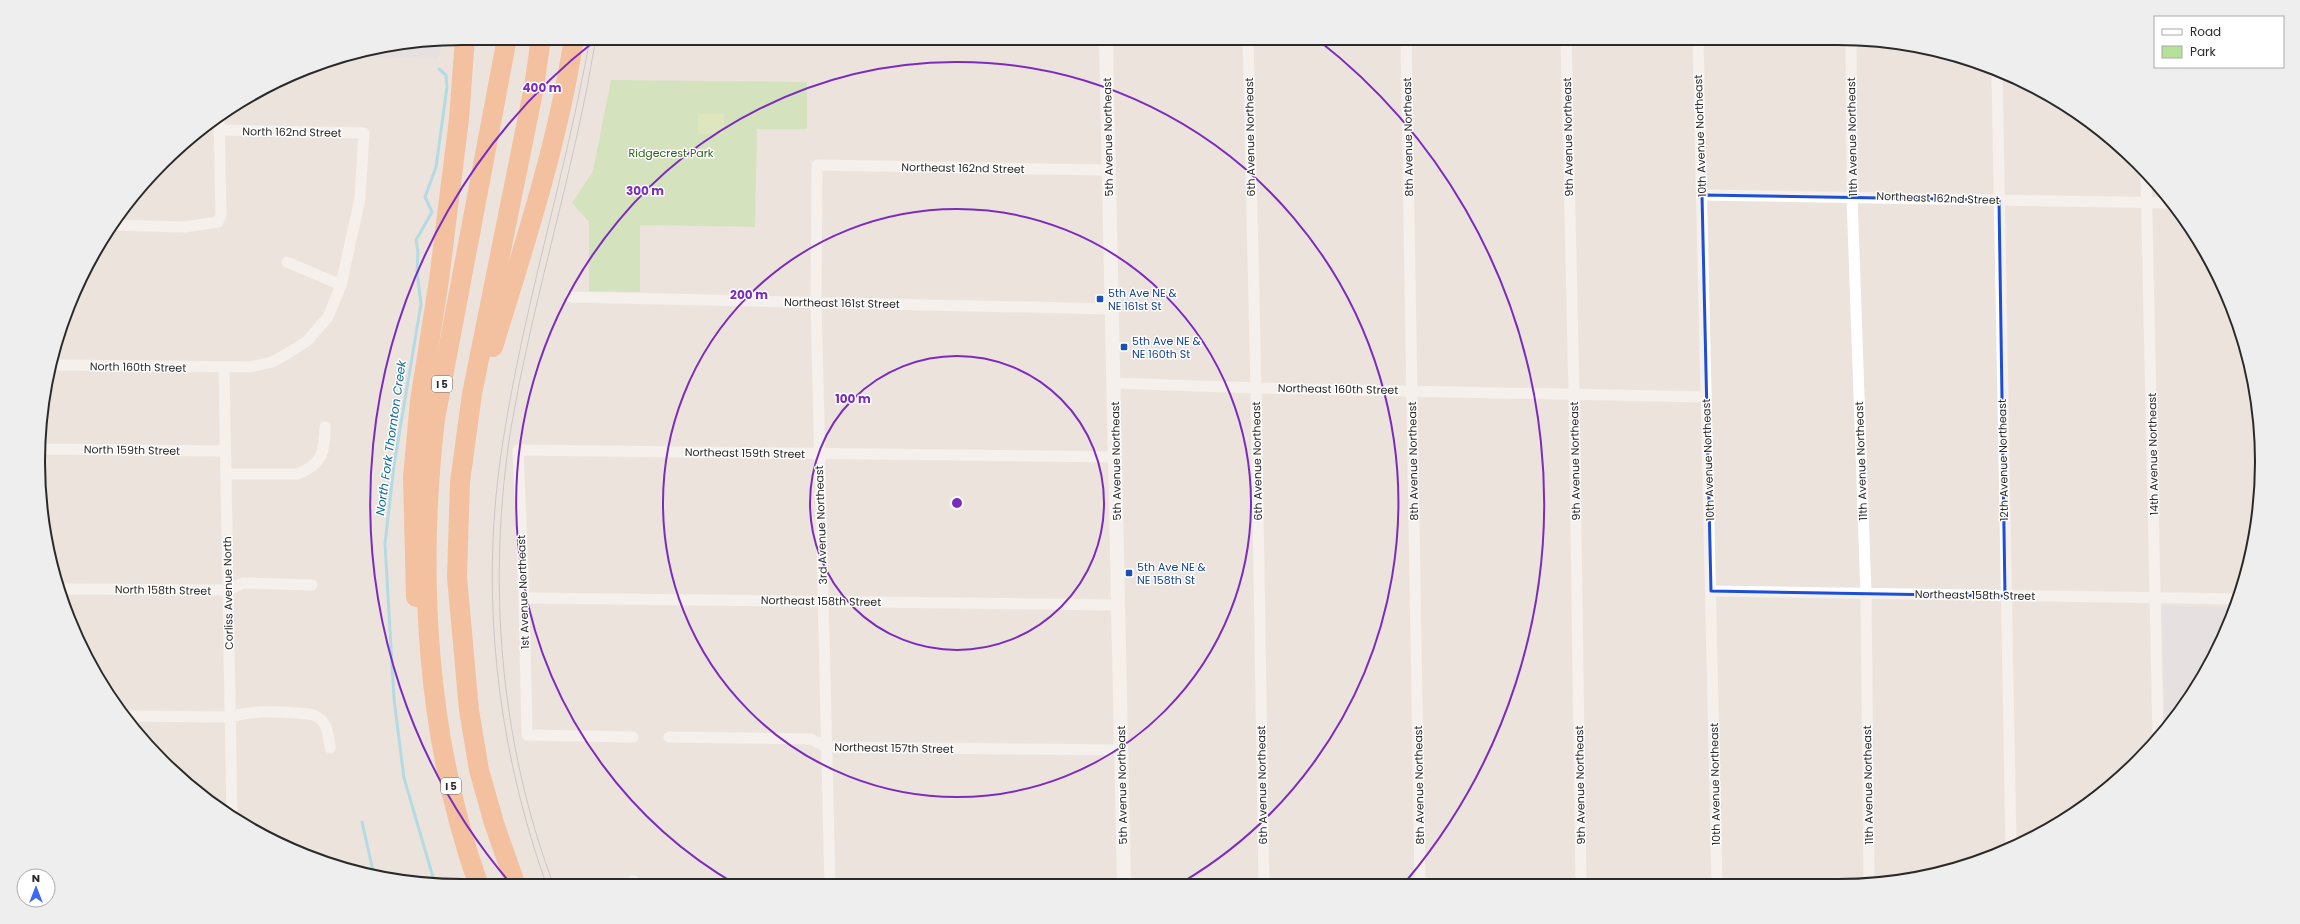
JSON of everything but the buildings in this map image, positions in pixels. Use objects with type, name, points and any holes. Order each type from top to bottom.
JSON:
[{"type":"highway","points":[[433,684],[420,654],[413,566],[413,477],[420,401],[439,280],[459,119],[464,45]]},
{"type":"highway","name":"I 5","points":[[477,879],[468,853],[450,784],[433,684],[428,595],[428,481],[435,419],[505,45]]},
{"type":"highway","points":[[514,879],[494,823],[479,770],[469,710],[457,577],[460,482],[472,394],[534,87],[540,45]]},
{"type":"highway","points":[[466,435],[532,222],[552,142],[573,45]]},
{"type":"street","name":"5th Avenue Northeast","points":[[1106,45],[1124,879]]},
{"type":"street","name":"6th Avenue Northeast","points":[[1248,45],[1256,388],[1264,879]]},
{"type":"street","name":"8th Avenue Northeast","points":[[1406,45],[1420,879]]},
{"type":"street","name":"9th Avenue Northeast","points":[[1566,45],[1574,393],[1581,879]]},
{"type":"street","name":"10th Avenue Northeast","points":[[1698,45],[1717,879]]},
{"type":"street","name":"11th Avenue Northeast","points":[[1851,45],[1852,196],[1866,594],[1868,878]]},
{"type":"street","name":"12th Avenue Northeast","points":[[1997,77],[2010,842]]},
{"type":"street","points":[[118,226],[184,227],[218,222],[220,215],[219,123]]},
{"type":"street","name":"North 162nd Street","points":[[220,130],[364,134]]},
{"type":"street","name":"North 160th Street","points":[[57,365],[250,368],[272,362],[307,341],[328,317],[341,285],[360,198],[364,134]]},
{"type":"street","name":"Northeast 162nd Street","points":[[818,165],[1109,170]]},
{"type":"street","name":"3rd Avenue Northeast","points":[[818,165],[816,302],[830,879]]},
{"type":"street","name":"14th Avenue Northeast","points":[[2146,181],[2157,598],[2158,730]]},
{"type":"street","name":"Northeast 162nd Street","points":[[1702,195],[1852,196],[2164,202]]},
{"type":"street","points":[[288,262],[341,285]]},
{"type":"street","name":"Northeast 161st Street","points":[[571,297],[1112,309]]},
{"type":"street","name":"Corliss Avenue North","points":[[224,368],[232,810]]},
{"type":"street","name":"Northeast 160th Street","points":[[1114,382],[1256,388],[1412,389],[1706,397]]},
{"type":"street","points":[[226,474],[297,474],[308,470],[317,462],[324,449],[325,427]]},
{"type":"street","name":"North 159th Street","points":[[45,449],[226,451]]},
{"type":"street","name":"Northeast 159th Street","points":[[518,450],[1116,457]]},
{"type":"street","name":"1st Avenue Northeast","points":[[518,450],[524,598],[527,735],[633,736]]},
{"type":"street","name":"North 158th Street","points":[[65,589],[228,590],[243,583],[312,584]]},
{"type":"street","name":"Northeast 158th Street","points":[[1711,591],[2232,599]]},
{"type":"street","name":"Northeast 158th Street","points":[[524,598],[1118,605]]},
{"type":"street","points":[[131,716],[230,717],[247,712],[310,714],[316,715],[327,726],[330,748]]},
{"type":"street","name":"Northeast 157th Street","points":[[669,737],[811,739],[826,747],[1121,750]]},
{"type":"highlighted area","points":[[1702,195],[1999,200],[2005,596],[1711,591]]},
{"type":"shaded area","points":[[442,46],[438,59],[364,57],[408,49]]},
{"type":"shaded area","points":[[2162,605],[2228,608],[2212,646],[2199,670],[2185,694],[2165,721]]},
{"type":"green space","name":"Ridgecrest Park","points":[[611,80],[807,82],[807,129],[757,129],[755,227],[640,225],[640,292],[589,291],[589,222],[572,203],[593,171]]},
{"type":"green space","points":[[698,114],[724,114],[724,134],[698,134]]},
{"type":"waterway","name":"North Fork Thornton Creek","points":[[433,878],[404,778],[394,699],[385,544],[394,465],[421,304],[417,272],[418,252],[416,240],[432,212],[425,197],[436,167],[447,87],[446,75],[439,69]]},
{"type":"waterway","name":"North Fork Thornton Creek","points":[[362,822],[373,869]]},
{"type":"tram line","points":[[545,879],[529,833],[515,778],[504,723],[497,666],[493,610],[493,554],[496,497],[503,441],[522,340],[569,139],[589,45]]},
{"type":"tram line","points":[[552,879],[535,831],[521,775],[510,717],[503,660],[500,601],[500,543],[504,485],[511,428],[520,379],[577,136],[595,45]]},
{"type":"place","name":"5th Ave NE & NE 161st St","points":[[1100,299]]},
{"type":"place","name":"5th Ave NE & NE 160th St","points":[[1124,347]]},
{"type":"place","name":"5th Ave NE & NE 158th St","points":[[1129,573]]}]
